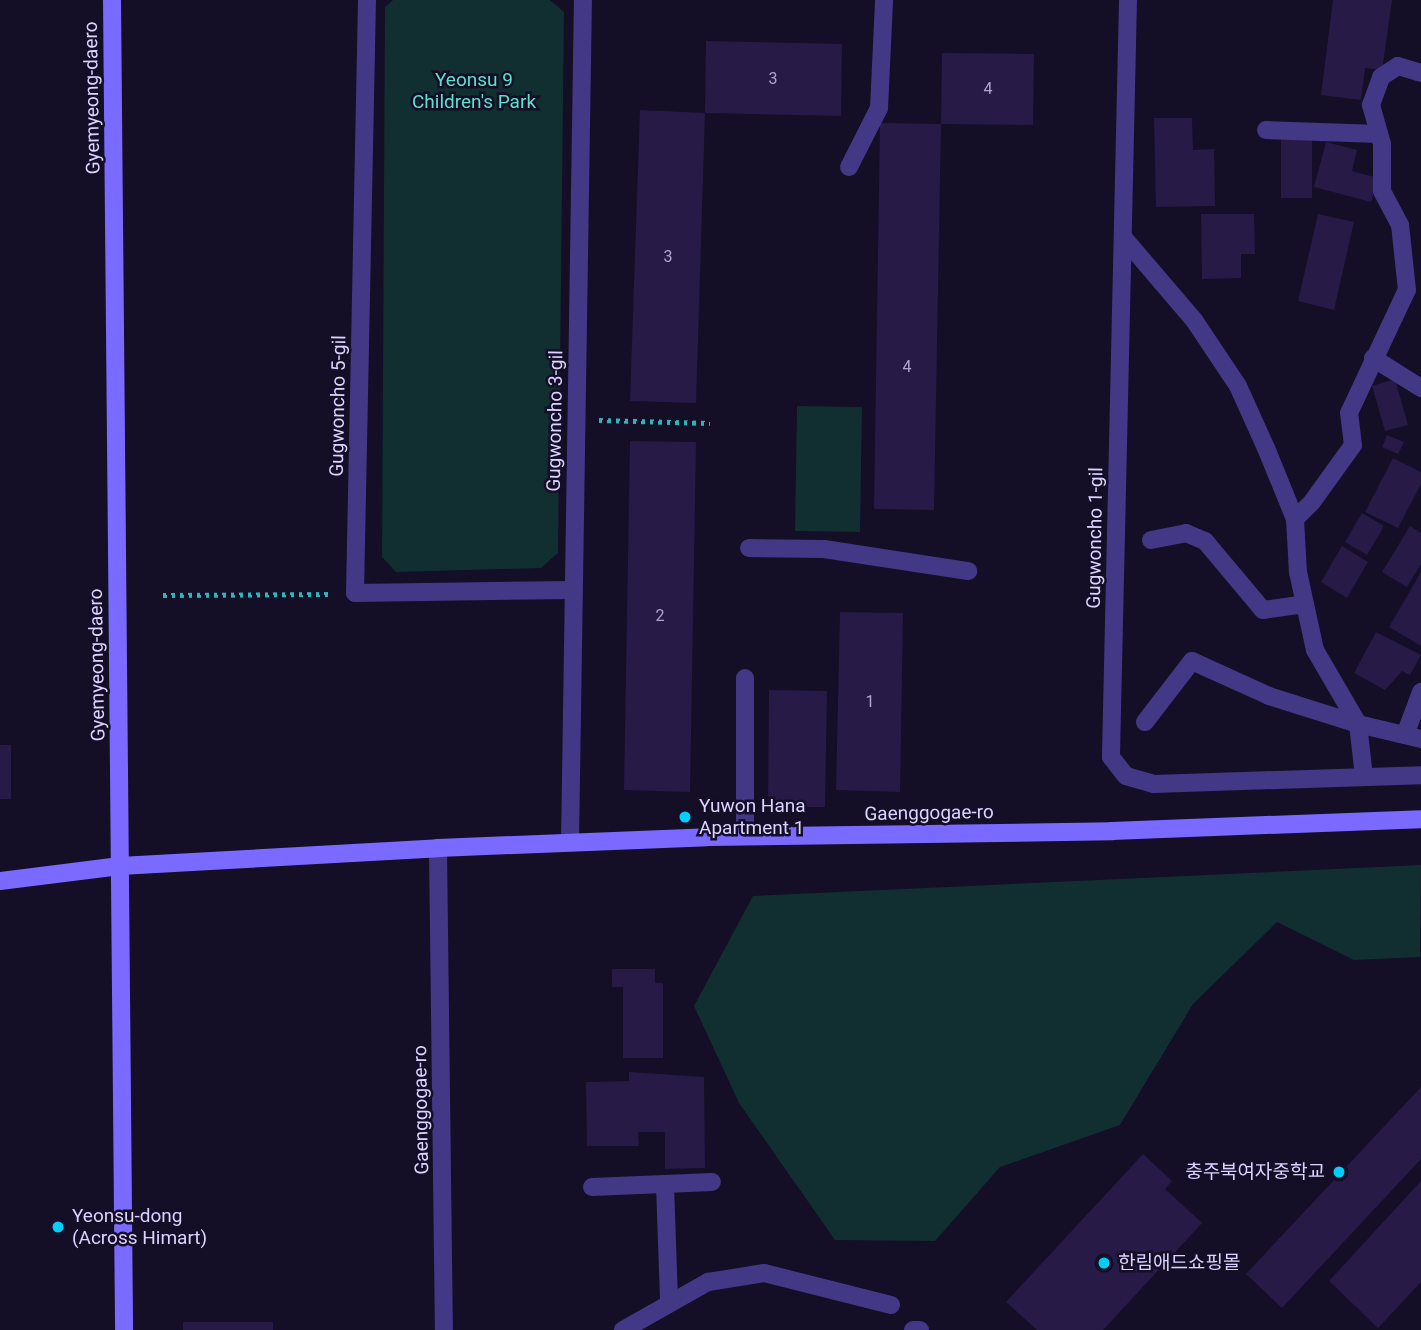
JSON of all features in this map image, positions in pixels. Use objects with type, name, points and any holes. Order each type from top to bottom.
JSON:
[{"type":"street","name":"Gyemyeong-daero","points":[[112,0],[124,1330]]},
{"type":"street","name":"Gugwoncho 5-gil","points":[[355,593],[368,0]]},
{"type":"street","name":"Gugwoncho 3-gil","points":[[570,842],[583,0]]},
{"type":"street","points":[[849,167],[879,108],[884,0]]},
{"type":"street","name":"Gugwoncho 1-gil","points":[[1128,0],[1111,757],[1126,776],[1154,784],[1421,775]]},
{"type":"street","points":[[1295,519],[1312,502],[1353,445],[1349,413],[1407,290],[1400,225],[1382,191],[1379,134],[1371,105],[1381,77],[1398,66],[1421,73]]},
{"type":"street","points":[[1266,131],[1379,134]]},
{"type":"street","points":[[1123,237],[1194,320],[1238,386],[1295,519],[1305,604],[1315,650],[1357,724],[1364,777]]},
{"type":"street","points":[[1373,358],[1421,388]]},
{"type":"street","points":[[1152,540],[1186,533],[1205,541],[1263,611],[1305,604]]},
{"type":"street","points":[[749,548],[824,549],[968,570]]},
{"type":"street","points":[[355,593],[573,590]]},
{"type":"street","points":[[1145,722],[1192,661],[1269,696],[1357,724],[1413,737],[1421,692]]},
{"type":"street","points":[[745,836],[746,678]]},
{"type":"street","name":"Gaenggogae-ro","points":[[0,881],[120,866],[570,842],[745,836],[1112,831],[1421,819]]},
{"type":"street","name":"Gaenggogae-ro","points":[[438,848],[444,1330]]},
{"type":"street","points":[[592,1188],[712,1182]]},
{"type":"street","points":[[665,1185],[669,1302]]},
{"type":"street","points":[[623,1330],[708,1282],[764,1273],[891,1306]]},
{"type":"street","points":[[913,1330],[920,1330]]},
{"type":"path","points":[[592,420],[710,423]]},
{"type":"path","points":[[163,595],[355,593]]},
{"type":"green space","name":"Yeonsu 9 Children's Park","points":[[393,0],[550,0],[564,12],[558,553],[541,568],[396,572],[382,557],[385,7]]},
{"type":"green space","points":[[797,406],[862,407],[860,532],[795,531]]},
{"type":"green space","points":[[1421,865],[1420,957],[1354,960],[1277,922],[1193,1004],[1120,1125],[1000,1167],[935,1241],[835,1240],[739,1103],[694,1006],[753,896]]},
{"type":"building","points":[[1333,0],[1392,0],[1382,70],[1365,68],[1361,100],[1321,95]]},
{"type":"building","points":[[706,41],[842,44],[841,116],[705,113]]},
{"type":"building","points":[[942,53],[1034,54],[1033,125],[941,124]]},
{"type":"building","points":[[640,110],[705,113],[696,403],[630,401]]},
{"type":"building","points":[[1154,118],[1192,118],[1193,150],[1214,149],[1215,206],[1156,207]]},
{"type":"building","points":[[880,123],[941,124],[934,510],[874,509]]},
{"type":"building","points":[[1281,138],[1312,138],[1312,198],[1281,198]]},
{"type":"building","points":[[1326,142],[1357,150],[1352,171],[1378,178],[1371,202],[1314,187]]},
{"type":"building","points":[[1201,214],[1254,214],[1255,254],[1241,254],[1241,278],[1202,279]]},
{"type":"building","points":[[1318,214],[1354,222],[1334,310],[1298,301]]},
{"type":"building","points":[[1395,379],[1408,425],[1385,431],[1372,386]]},
{"type":"building","points":[[1387,435],[1404,442],[1398,454],[1382,447]]},
{"type":"building","points":[[630,441],[696,442],[690,792],[624,790]]},
{"type":"building","points":[[1393,458],[1421,472],[1421,484],[1398,528],[1365,512]]},
{"type":"building","points":[[1362,513],[1384,526],[1367,555],[1345,542]]},
{"type":"building","points":[[1410,526],[1421,533],[1421,564],[1407,587],[1382,572]]},
{"type":"building","points":[[1342,546],[1368,562],[1347,598],[1321,582]]},
{"type":"building","points":[[1421,572],[1421,646],[1389,627]]},
{"type":"building","points":[[840,612],[903,613],[900,792],[836,790]]},
{"type":"building","points":[[1376,632],[1421,655],[1410,675],[1402,671],[1385,690],[1354,673]]},
{"type":"building","points":[[769,690],[827,691],[825,807],[768,807]]},
{"type":"building","points":[[0,745],[11,745],[11,799],[0,799]]},
{"type":"building","points":[[612,969],[655,969],[655,983],[663,983],[663,1058],[623,1058],[623,987],[612,987]]},
{"type":"building","points":[[629,1072],[704,1077],[705,1168],[665,1169],[665,1132],[638,1132],[639,1146],[587,1146],[586,1082],[629,1081]]},
{"type":"building","points":[[1421,1087],[1421,1159],[1282,1308],[1246,1274]]},
{"type":"building","name":"한림애드쇼핑몰","points":[[1143,1154],[1172,1181],[1165,1189],[1202,1223],[1103,1330],[1037,1330],[1006,1302]]},
{"type":"building","points":[[1421,1181],[1421,1282],[1378,1328],[1329,1281]]},
{"type":"building","points":[[183,1322],[273,1322],[273,1330],[183,1330]]},
{"type":"place","name":"Yuwon Hana Apartment 1","points":[[685,817]]},
{"type":"place","name":"충주북여자중학교","points":[[1339,1172]]},
{"type":"place","name":"Yeonsu-dong (Across Himart)","points":[[58,1227]]},
{"type":"place","name":"한림애드쇼핑몰","points":[[1104,1263]]}]
